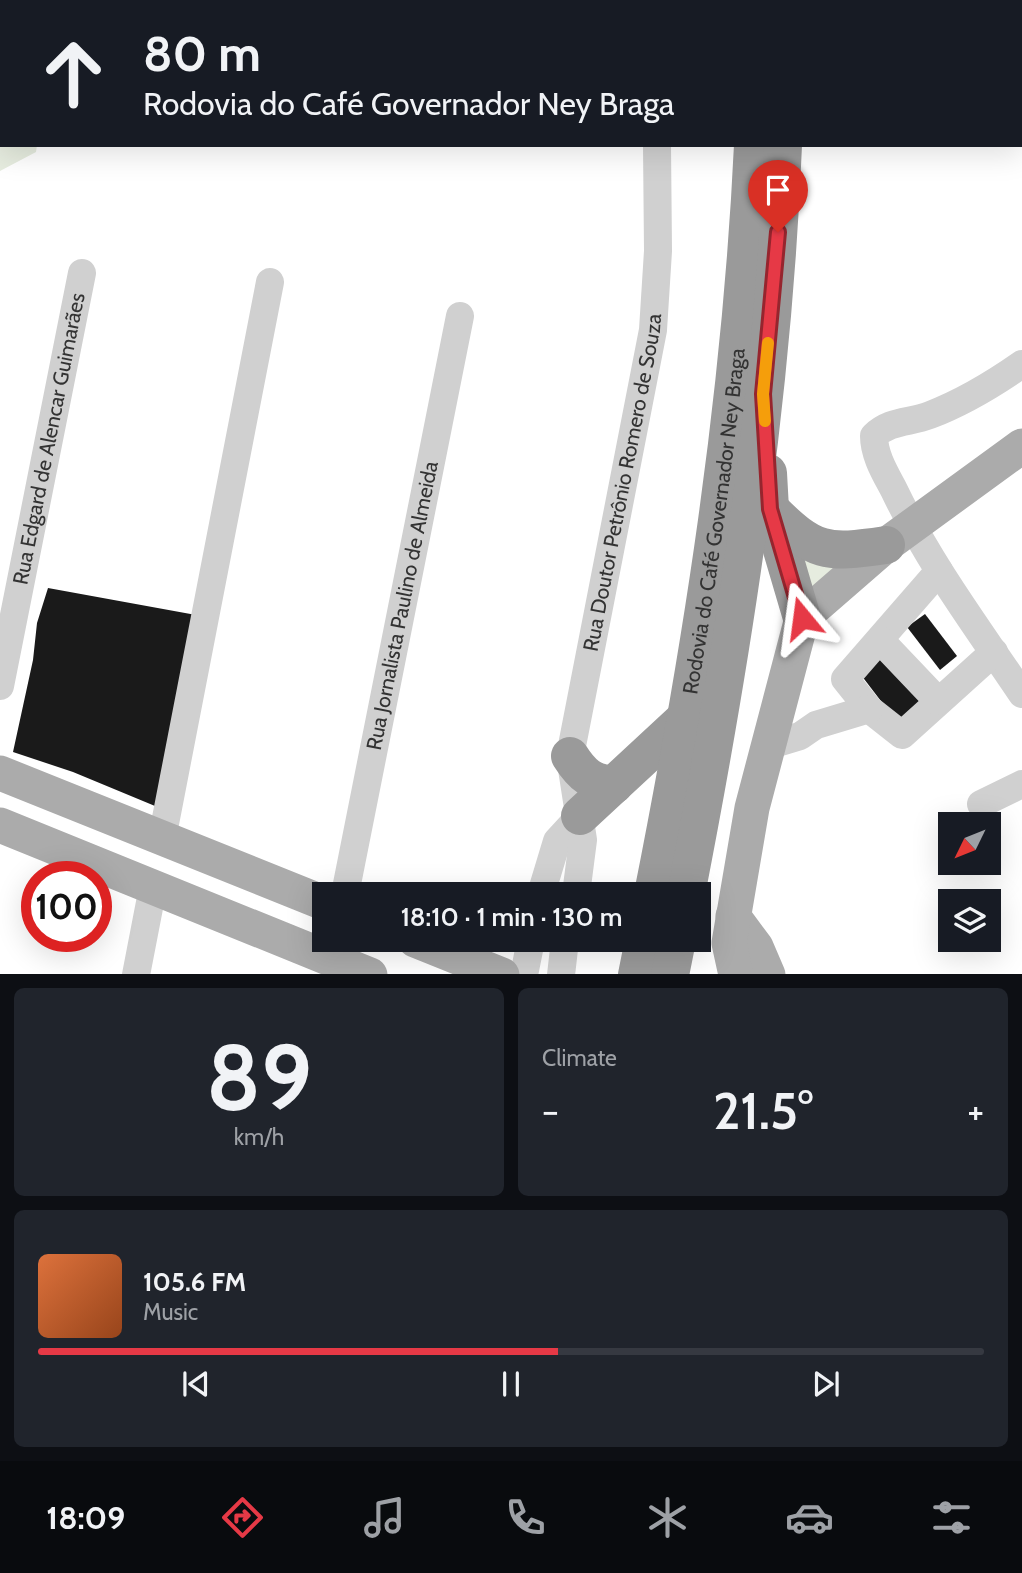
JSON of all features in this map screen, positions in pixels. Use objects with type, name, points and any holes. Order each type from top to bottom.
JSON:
[{"type":"highway","name":"Rodovia do Café Governador Ney Braga","points":[[655,882],[688,716],[725,462],[746,258],[753,147]]},
{"type":"highway","name":"Rodovia do Café Governador Ney Braga","points":[[687,882],[731,643],[763,394],[783,147]]},
{"type":"highway","points":[[763,394],[770,509],[802,618]]},
{"type":"highway","points":[[770,509],[801,540],[842,551],[898,535]]},
{"type":"highway","points":[[580,816],[688,716]]},
{"type":"highway","points":[[570,756],[579,771],[589,780],[614,785]]},
{"type":"highway","points":[[638,974],[642,952]]},
{"type":"highway","points":[[670,974],[675,952]]},
{"type":"main road","points":[[736,974],[729,943],[752,808],[802,618],[898,535],[1022,446]]},
{"type":"main road","points":[[0,774],[310,898]]},
{"type":"main road","points":[[0,825],[285,940]]},
{"type":"main road","points":[[214,912],[227,911],[238,904],[244,892],[243,879],[235,868]]},
{"type":"main road","points":[[310,898],[282,894],[270,903],[266,918],[272,932],[331,967],[365,974]]},
{"type":"main road","points":[[733,916],[753,974]]},
{"type":"main road","points":[[733,916],[756,947],[768,974]]},
{"type":"main road","points":[[445,952],[500,974]]},
{"type":"street","name":"Rua Doutor Petrônio Romero de Souza","points":[[579,882],[583,862],[580,816],[570,756],[653,330],[658,251],[657,147]]},
{"type":"street","name":"Rua Edgard de Alencar Guimarães","points":[[0,686],[82,273]]},
{"type":"street","points":[[162,838],[270,282]]},
{"type":"street","name":"Rua Jornalista Paulino de Almeida","points":[[347,882],[460,316]]},
{"type":"street","points":[[1022,364],[976,396],[927,416],[885,426],[874,436],[898,535],[939,571],[1022,694]]},
{"type":"street","points":[[939,571],[845,679],[869,709],[902,735],[994,652]]},
{"type":"street","points":[[880,640],[938,701]]},
{"type":"street","points":[[767,746],[800,736],[816,725],[869,709]]},
{"type":"street","points":[[981,804],[1022,783]]},
{"type":"street","points":[[544,882],[557,841],[580,816]]},
{"type":"street","points":[[136,974],[153,887]]},
{"type":"street","points":[[524,974],[529,952]]},
{"type":"street","points":[[561,974],[564,952]]},
{"type":"shaded area","points":[[0,147],[37,147],[36,152],[0,171]]},
{"type":"shaded area","points":[[789,547],[841,561],[803,596]]},
{"type":"building","points":[[48,588],[196,615],[155,806],[73,772],[13,752],[33,660],[37,623]]},
{"type":"building","points":[[925,614],[957,656],[940,670],[907,627]]},
{"type":"building","points":[[883,652],[925,707],[900,726],[858,671]]},
{"type":"slow traffic","points":[[765,421],[763,394],[768,343]]},
{"type":"route","points":[[778,232],[763,394],[764,417],[770,509],[802,618]]}]
